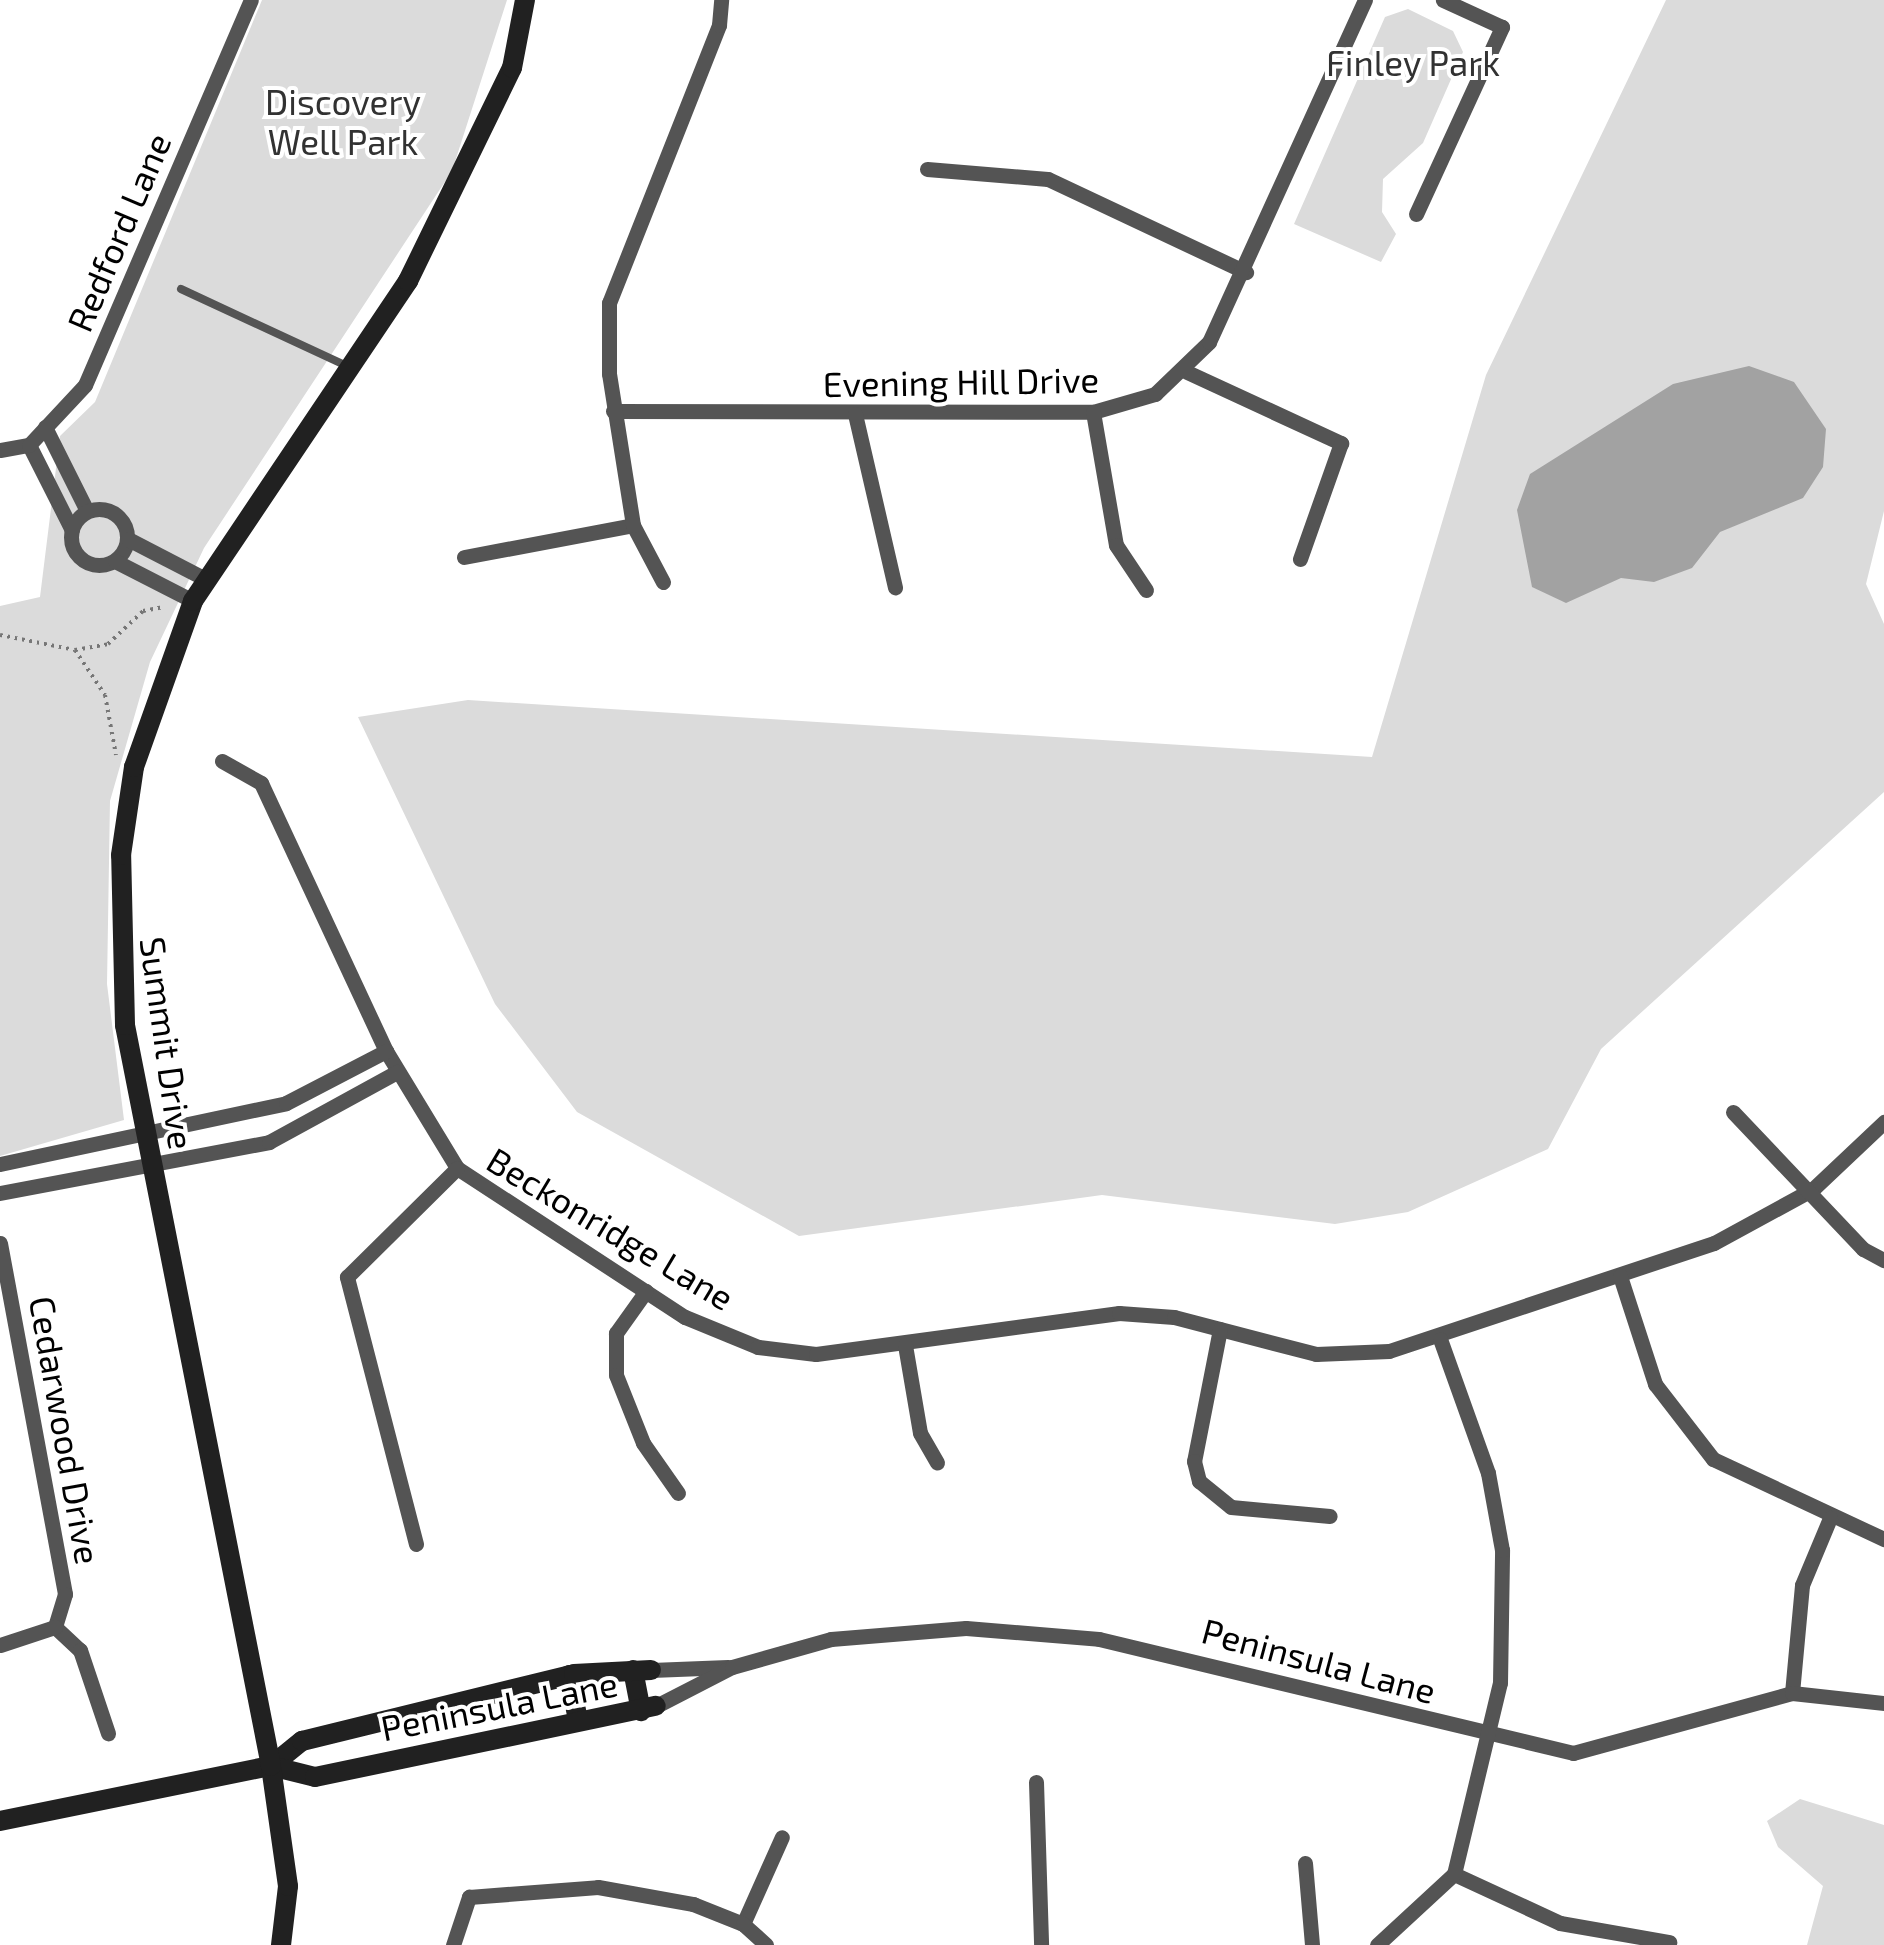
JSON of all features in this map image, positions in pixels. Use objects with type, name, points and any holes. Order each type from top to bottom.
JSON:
[{"type":"street","name":"Redford Lane","points":[[28,445],[85,385],[250,0]]},
{"type":"street","name":"Summit Drive","points":[[281,1945],[288,1886],[271,1766],[125,1025],[121,855],[147,724],[193,601],[350,367],[462,182],[512,68],[525,0]]},
{"type":"street","points":[[663,582],[633,525],[613,411],[609,303],[719,25],[720,0]]},
{"type":"street","points":[[1300,560],[1342,443],[1187,372],[1246,272],[1365,0]]},
{"type":"street","points":[[1416,214],[1502,27],[1443,0]]},
{"type":"street","points":[[926,169],[1048,178],[1246,272]]},
{"type":"street","name":"Evening Hill Drive","points":[[613,411],[1093,412],[1124,407],[1187,372]]},
{"type":"street","points":[[1093,412],[1116,545],[1146,590]]},
{"type":"street","points":[[855,414],[895,587]]},
{"type":"street","points":[[46,426],[87,511]]},
{"type":"street","points":[[0,450],[28,445],[72,530],[83,560],[115,561],[193,601]]},
{"type":"street","points":[[72,530],[87,511]]},
{"type":"street","points":[[87,511],[115,514],[128,539],[206,580]]},
{"type":"street","points":[[464,557],[633,525]]},
{"type":"street","points":[[115,561],[128,539]]},
{"type":"street","name":"Beckonridge Lane","points":[[222,761],[260,783],[396,1072],[457,1168],[646,1292],[758,1347],[816,1354],[905,1345],[1119,1313],[1349,1356],[1440,1339]]},
{"type":"street","points":[[0,1164],[146,1128],[274,1104],[386,1051]]},
{"type":"street","points":[[0,1194],[232,1149],[282,1133],[396,1072]]},
{"type":"street","points":[[274,1104],[282,1133]]},
{"type":"street","points":[[1733,1112],[1814,1189],[1863,1249],[1884,1260]]},
{"type":"street","points":[[225,1116],[232,1149]]},
{"type":"street","points":[[1377,1945],[1454,1874],[1500,1683],[1502,1550],[1488,1474],[1440,1339],[1714,1243],[1814,1189],[1884,1122]]},
{"type":"street","points":[[78,1144],[84,1178]]},
{"type":"street","points":[[30,1157],[37,1185]]},
{"type":"street","points":[[416,1544],[347,1277],[457,1168]]},
{"type":"street","name":"Cedarwood Drive","points":[[0,1244],[66,1594],[55,1627]]},
{"type":"street","points":[[1620,1276],[1656,1384],[1687,1429],[1714,1459],[1830,1518],[1884,1539]]},
{"type":"street","points":[[646,1292],[616,1333],[616,1375],[643,1443],[678,1493]]},
{"type":"street","points":[[1220,1329],[1194,1461],[1199,1481],[1231,1507],[1330,1516]]},
{"type":"street","points":[[905,1345],[920,1432],[937,1462]]},
{"type":"street","points":[[1792,1694],[1802,1584],[1830,1518]]},
{"type":"street","points":[[0,1645],[55,1627],[80,1650],[108,1732]]},
{"type":"street","name":"Peninsula Lane","points":[[271,1766],[302,1740],[569,1676],[732,1667],[897,1632],[1099,1639],[1489,1738],[1606,1751],[1792,1694],[1884,1703]]},
{"type":"street","name":"Peninsula Lane","points":[[0,1821],[271,1766],[315,1776],[512,1729],[649,1709],[732,1667]]},
{"type":"street","points":[[642,1670],[649,1709]]},
{"type":"street","points":[[569,1676],[578,1720]]},
{"type":"street","points":[[504,1692],[512,1729]]},
{"type":"street","points":[[1036,1782],[1041,1945]]},
{"type":"street","points":[[743,1924],[782,1837]]},
{"type":"street","points":[[1305,1863],[1312,1945]]},
{"type":"street","points":[[1454,1874],[1560,1922],[1669,1942]]},
{"type":"street","points":[[453,1945],[469,1898],[598,1887],[644,1891],[743,1924],[766,1945]]},
{"type":"lane","points":[[181,289],[350,367]]},
{"type":"path","points":[[0,635],[76,650],[108,644],[144,611],[193,601]]},
{"type":"path","points":[[76,650],[105,695],[118,767]]},
{"type":"green space","name":"Discovery Well Park","points":[[262,0],[507,0],[452,171],[204,548],[150,662],[110,801],[107,984],[124,1120],[0,1156],[0,606],[40,597],[60,436],[95,402]]},
{"type":"green space","points":[[1666,0],[1884,0],[1884,511],[1866,584],[1884,624],[1884,792],[1601,1049],[1548,1149],[1408,1212],[1335,1224],[1102,1195],[799,1236],[577,1112],[495,1004],[358,717],[468,700],[1372,757],[1486,375]]},
{"type":"green space","name":"Finley Park","points":[[1408,9],[1453,31],[1463,52],[1423,143],[1383,179],[1382,212],[1396,234],[1381,262],[1294,224],[1385,17]]},
{"type":"green space","points":[[1800,1799],[1884,1825],[1884,1945],[1807,1945],[1823,1886],[1778,1847],[1767,1821]]},
{"type":"shaded area","points":[[1749,366],[1794,382],[1826,429],[1823,467],[1803,498],[1720,532],[1692,568],[1654,582],[1621,578],[1566,603],[1532,587],[1517,510],[1530,474],[1673,384]]}]
